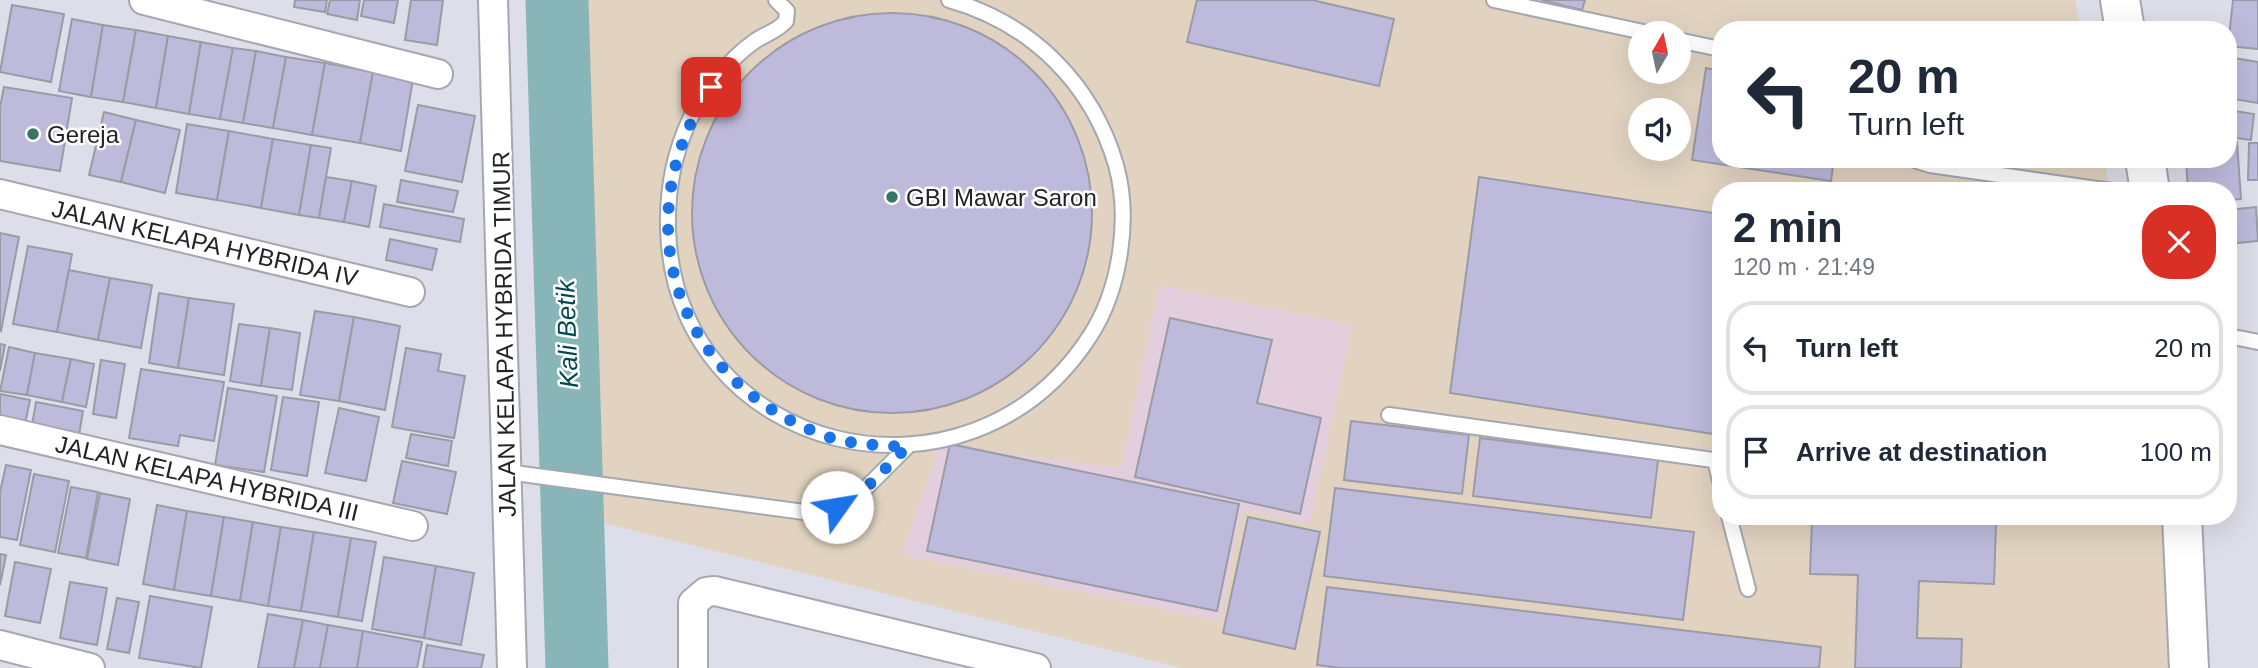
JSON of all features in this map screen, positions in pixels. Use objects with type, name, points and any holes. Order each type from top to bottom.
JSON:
[{"type":"main road","points":[[2120,0],[2124,21]]},
{"type":"main road","points":[[2182,525],[2189,668]]},
{"type":"street","points":[[144,0],[438,74]]},
{"type":"street","name":"JALAN KELAPA HYBRIDA TIMUR","points":[[493,0],[512,668]]},
{"type":"street","name":"JALAN KELAPA HYBRIDA IV","points":[[0,194],[410,292]]},
{"type":"street","name":"JALAN KELAPA HYBRIDA III","points":[[0,430],[413,526]]},
{"type":"street","points":[[692,668],[693,603],[706,592],[715,591],[1036,668]]},
{"type":"street","points":[[0,645],[90,668]]},
{"type":"lane","points":[[776,0],[787,11],[786,21],[754,41],[718,78],[691,118],[675,160],[667,206],[669,247],[677,288],[697,333],[720,365],[751,396],[787,419],[825,436],[866,445],[907,447],[948,441],[1014,414],[1047,389],[1075,360],[1098,324],[1113,286],[1123,223],[1117,167],[1097,116],[1068,73],[1045,50],[1017,29],[985,12],[949,0]]},
{"type":"lane","points":[[1494,0],[1628,29]]},
{"type":"lane","points":[[1691,43],[1712,47]]},
{"type":"lane","points":[[1951,168],[2048,182]]},
{"type":"lane","points":[[2237,338],[2258,342]]},
{"type":"lane","points":[[1389,415],[1712,460]]},
{"type":"lane","points":[[507,472],[819,514],[854,500],[907,447]]},
{"type":"lane","points":[[1731,525],[1748,589]]},
{"type":"shaded area","points":[[572,0],[2075,0],[2078,21],[1712,21],[1712,168],[2106,168],[2108,182],[1712,182],[1712,525],[2173,525],[2199,668],[1182,668],[599,522]]},
{"type":"shaded area","points":[[1159,285],[1352,325],[1310,524],[1242,510],[1220,621],[902,555],[939,445],[1121,468]]},
{"type":"building","points":[[295,0],[327,0],[325,12],[294,7]]},
{"type":"building","points":[[330,0],[360,0],[357,20],[327,14]]},
{"type":"building","points":[[364,0],[398,0],[394,23],[361,16]]},
{"type":"building","points":[[411,0],[443,0],[437,45],[405,40]]},
{"type":"building","points":[[1197,0],[1312,0],[1394,19],[1379,86],[1187,42]]},
{"type":"building","points":[[1541,0],[1585,0],[1582,10]]},
{"type":"building","points":[[2233,0],[2258,0],[2258,49],[2237,47],[2237,21],[2231,21]]},
{"type":"building","points":[[12,5],[64,14],[51,82],[0,72]]},
{"type":"building","name":"GBI Mawar Saron","points":[[892,13],[931,17],[969,28],[1003,47],[1034,71],[1058,102],[1077,136],[1088,174],[1092,213],[1088,252],[1077,290],[1058,324],[1034,355],[1003,379],[969,398],[931,409],[892,413],[853,409],[815,398],[781,379],[750,355],[726,324],[707,290],[696,252],[692,213],[696,174],[707,136],[726,102],[750,71],[781,47],[815,28],[853,17]]},
{"type":"building","points":[[72,19],[103,25],[91,97],[59,91]]},
{"type":"building","points":[[103,25],[136,30],[123,102],[91,97]]},
{"type":"building","points":[[136,30],[168,36],[156,108],[123,102]]},
{"type":"building","points":[[168,36],[201,42],[189,114],[156,108]]},
{"type":"building","points":[[201,42],[233,48],[220,119],[189,114]]},
{"type":"building","points":[[233,48],[256,51],[243,123],[220,119]]},
{"type":"building","points":[[256,51],[286,57],[273,128],[243,123]]},
{"type":"building","points":[[286,57],[325,63],[312,135],[273,128]]},
{"type":"building","points":[[2237,58],[2258,62],[2258,103],[2237,100]]},
{"type":"building","points":[[325,63],[373,72],[360,143],[312,135]]},
{"type":"building","points":[[1706,68],[1712,69],[1712,163],[1692,160]]},
{"type":"building","points":[[373,72],[413,79],[401,151],[360,143]]},
{"type":"building","name":"Gereja","points":[[4,87],[72,98],[60,171],[0,161],[0,107]]},
{"type":"building","points":[[418,105],[475,116],[462,182],[405,171]]},
{"type":"building","points":[[2237,111],[2254,114],[2251,140],[2237,138]]},
{"type":"building","points":[[104,112],[136,120],[121,182],[89,175]]},
{"type":"building","points":[[136,120],[180,130],[165,193],[121,182]]},
{"type":"building","points":[[187,124],[229,131],[217,200],[176,193]]},
{"type":"building","points":[[229,131],[273,139],[261,208],[217,200]]},
{"type":"building","points":[[273,139],[311,145],[299,215],[261,208]]},
{"type":"building","points":[[2237,142],[2241,199],[2237,199],[2237,182],[2187,182],[2187,168],[2237,168]]},
{"type":"building","points":[[2249,143],[2258,143],[2258,180],[2248,180]]},
{"type":"building","points":[[311,145],[331,148],[319,218],[299,215]]},
{"type":"building","points":[[1745,168],[1833,168],[1831,181]]},
{"type":"building","points":[[326,177],[352,181],[344,222],[319,218]]},
{"type":"building","points":[[1479,177],[1712,213],[1712,434],[1450,393]]},
{"type":"building","points":[[401,180],[458,191],[453,212],[397,202]]},
{"type":"building","points":[[352,181],[376,186],[369,227],[344,222]]},
{"type":"building","points":[[384,204],[464,219],[460,242],[380,227]]},
{"type":"building","points":[[2256,207],[2258,241],[2237,243],[2237,209]]},
{"type":"building","points":[[0,233],[19,237],[1,331],[0,330]]},
{"type":"building","points":[[390,239],[437,249],[432,270],[386,260]]},
{"type":"building","points":[[28,246],[72,254],[57,332],[13,324]]},
{"type":"building","points":[[69,270],[110,278],[98,340],[57,332]]},
{"type":"building","points":[[110,278],[152,285],[141,348],[98,340]]},
{"type":"building","points":[[159,293],[189,298],[178,368],[149,363]]},
{"type":"building","points":[[189,298],[234,304],[224,375],[178,368]]},
{"type":"building","points":[[315,311],[354,317],[339,401],[300,395]]},
{"type":"building","points":[[354,317],[400,326],[385,410],[339,401]]},
{"type":"building","points":[[1170,318],[1272,340],[1257,403],[1321,418],[1300,514],[1135,477]]},
{"type":"building","points":[[239,324],[270,328],[261,386],[230,381]]},
{"type":"building","points":[[270,328],[300,333],[292,390],[261,386]]},
{"type":"building","points":[[0,344],[5,345],[0,371]]},
{"type":"building","points":[[9,347],[35,353],[27,395],[0,391]]},
{"type":"building","points":[[406,348],[441,354],[438,371],[465,376],[454,438],[392,427]]},
{"type":"building","points":[[35,353],[71,359],[62,402],[27,395]]},
{"type":"building","points":[[71,359],[94,364],[86,407],[62,402]]},
{"type":"building","points":[[101,360],[125,364],[116,418],[93,414]]},
{"type":"building","points":[[141,369],[224,382],[214,441],[180,435],[178,446],[129,438]]},
{"type":"building","points":[[228,388],[277,396],[264,472],[215,465]]},
{"type":"building","points":[[0,394],[30,400],[25,424],[0,419]]},
{"type":"building","points":[[283,397],[319,402],[307,476],[271,470]]},
{"type":"building","points":[[36,402],[83,411],[79,435],[32,425]]},
{"type":"building","points":[[339,408],[379,417],[366,481],[325,473]]},
{"type":"building","points":[[1351,421],[1469,435],[1462,494],[1344,480]]},
{"type":"building","points":[[411,434],[452,441],[448,466],[406,458]]},
{"type":"building","points":[[1480,438],[1658,460],[1651,518],[1473,496]]},
{"type":"building","points":[[950,444],[1239,504],[1217,611],[927,551]]},
{"type":"building","points":[[402,461],[456,472],[447,514],[393,503]]},
{"type":"building","points":[[6,465],[31,470],[17,540],[0,537],[0,492]]},
{"type":"building","points":[[34,474],[69,481],[55,552],[20,545]]},
{"type":"building","points":[[71,487],[98,492],[86,558],[58,553]]},
{"type":"building","points":[[1335,488],[1694,532],[1683,620],[1324,576]]},
{"type":"building","points":[[100,493],[130,499],[118,565],[87,559]]},
{"type":"building","points":[[157,505],[187,511],[174,590],[143,584]]},
{"type":"building","points":[[187,511],[224,517],[211,596],[174,590]]},
{"type":"building","points":[[224,517],[253,522],[240,601],[211,596]]},
{"type":"building","points":[[1248,517],[1320,532],[1295,649],[1223,633]]},
{"type":"building","points":[[253,522],[281,527],[268,606],[240,601]]},
{"type":"building","points":[[1812,525],[1996,525],[1994,584],[1919,581],[1917,638],[1962,639],[1961,668],[1855,668],[1858,575],[1810,574]]},
{"type":"building","points":[[281,527],[314,532],[301,611],[268,606]]},
{"type":"building","points":[[314,532],[351,538],[338,617],[301,611]]},
{"type":"building","points":[[351,538],[376,542],[362,621],[338,617]]},
{"type":"building","points":[[0,554],[6,555],[0,585]]},
{"type":"building","points":[[384,557],[436,566],[424,638],[372,629]]},
{"type":"building","points":[[15,562],[51,569],[40,623],[5,616]]},
{"type":"building","points":[[436,566],[474,573],[461,645],[424,638]]},
{"type":"building","points":[[70,582],[107,588],[97,645],[60,638]]},
{"type":"building","points":[[1327,587],[1821,647],[1819,668],[1340,668],[1317,665]]},
{"type":"building","points":[[150,596],[212,607],[201,668],[139,658]]},
{"type":"building","points":[[117,598],[139,602],[129,653],[107,649]]},
{"type":"building","points":[[268,614],[303,620],[294,668],[258,668]]},
{"type":"building","points":[[303,620],[328,625],[320,668],[294,668]]},
{"type":"building","points":[[328,625],[363,631],[357,668],[320,668]]},
{"type":"building","points":[[363,631],[422,642],[417,668],[357,668]]},
{"type":"building","points":[[427,645],[484,655],[481,668],[423,668]]},
{"type":"waterway","name":"Kali Betik","points":[[557,0],[577,668]]},
{"type":"place","name":"Gereja","points":[[33,134]]},
{"type":"place","name":"GBI Mawar Saron","points":[[892,197]]},
{"type":"route","points":[[711,87],[691,118],[675,160],[667,206],[669,247],[677,288],[697,333],[720,365],[751,396],[787,419],[825,436],[866,445],[907,447],[854,500],[837,507]]}]
